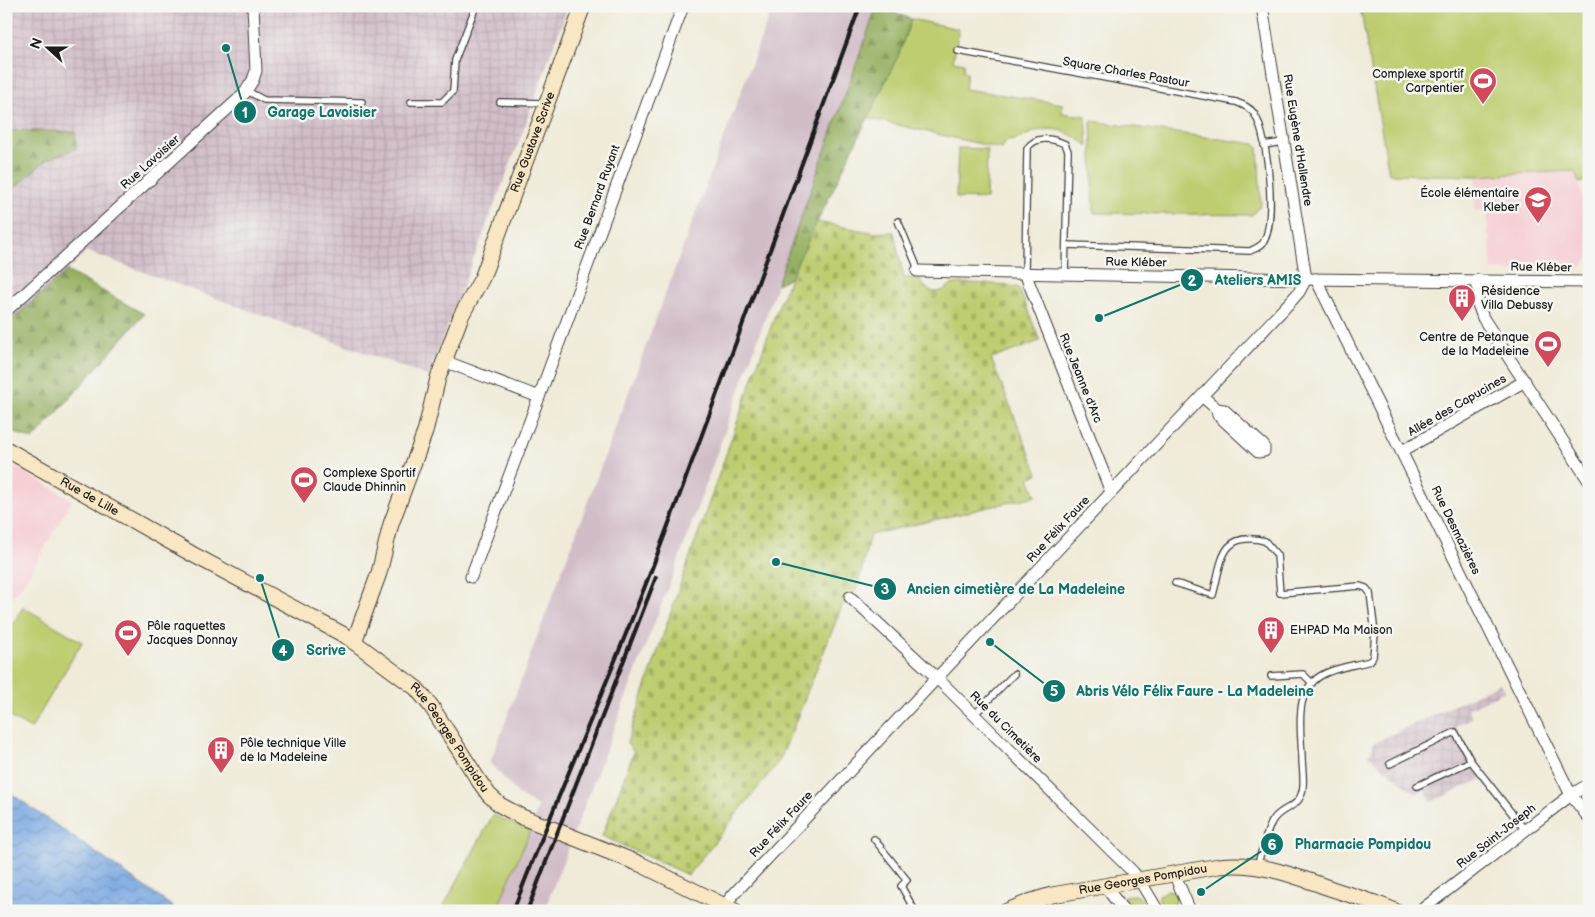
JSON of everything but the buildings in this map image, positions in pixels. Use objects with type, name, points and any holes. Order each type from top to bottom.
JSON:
[{"type":"street","name":"Rue Lavoisier","points":[[6,311],[238,101],[253,80],[256,71],[253,6]]},
{"type":"street","name":"Rue Gustave Scrive","points":[[350,639],[375,555],[391,524],[425,432],[433,420],[449,362],[478,298],[482,278],[583,6]]},
{"type":"street","name":"Rue Bernard Ruyant","points":[[471,577],[683,6]]},
{"type":"street","name":"Rue Eugène d'Hallendre","points":[[1263,6],[1284,142],[1311,279]]},
{"type":"street","name":"Rue Kléber","points":[[917,271],[1311,279],[1589,282]]},
{"type":"street","name":"Rue Jeanne d'Arc","points":[[1025,273],[1111,492]]},
{"type":"street","name":"Rue Félix Faure","points":[[730,908],[732,896],[1111,492],[1203,397],[1311,279]]},
{"type":"street","name":"Rue Desmazières","points":[[1311,279],[1402,452],[1571,795],[1589,818]]},
{"type":"street","points":[[1478,280],[1477,295],[1480,312],[1589,481]]},
{"type":"street","points":[[449,362],[539,397]]},
{"type":"street","name":"Allée des Capucines","points":[[1402,452],[1525,381]]},
{"type":"street","points":[[1203,397],[1216,409]]},
{"type":"street","name":"Rue de Lille","points":[[6,449],[175,544]]},
{"type":"street","name":"Rue Georges Pompidou","points":[[175,544],[350,639],[404,678],[424,696],[479,781],[500,805],[522,818],[640,864],[730,908]]},
{"type":"street","name":"Rue du Cimetière","points":[[850,597],[937,678],[1139,879],[1158,911]]},
{"type":"street","name":"Rue Saint-Joseph","points":[[1420,911],[1571,795],[1589,784]]},
{"type":"street","name":"Rue Georges Pompidou","points":[[1007,911],[1052,895],[1231,864],[1257,866],[1309,880],[1395,911]]},
{"type":"street","points":[[1174,874],[1190,911]]},
{"type":"street","points":[[1105,886],[1124,911]]},
{"type":"lane","points":[[411,102],[442,102],[453,91],[455,60],[476,6]]},
{"type":"lane","name":"Square Charles Pastour","points":[[958,51],[1236,102],[1246,106],[1255,114],[1260,126],[1270,184],[1266,236],[1262,246],[1250,251],[1066,246]]},
{"type":"lane","points":[[246,91],[264,100],[362,102]]},
{"type":"lane","points":[[500,102],[547,104]]},
{"type":"lane","points":[[1025,273],[1027,149],[1030,144],[1037,140],[1045,139],[1059,141],[1064,144],[1068,151],[1065,274]]},
{"type":"lane","points":[[1264,145],[1284,142]]},
{"type":"lane","name":"Rue Kléber","points":[[898,221],[916,264],[917,271]]},
{"type":"lane","points":[[1175,584],[1213,595],[1225,552],[1232,542],[1247,538],[1265,541],[1277,555],[1280,593],[1360,586],[1370,592],[1375,634],[1373,657],[1370,661],[1326,673],[1306,690],[1300,713],[1302,791],[1295,805],[1282,811],[1273,820],[1257,866]]},
{"type":"lane","points":[[974,715],[1014,674]]},
{"type":"lane","points":[[1271,676],[1303,674],[1312,683]]},
{"type":"lane","points":[[1390,764],[1455,732],[1471,761],[1525,830]]},
{"type":"lane","points":[[1417,786],[1471,761]]},
{"type":"lane","points":[[874,839],[907,880],[901,886],[915,911]]},
{"type":"shaded area","points":[[6,6],[568,6],[522,134],[428,376],[86,251],[67,271],[6,325],[6,195],[46,160],[77,148],[75,132],[6,130]]},
{"type":"shaded area","points":[[773,6],[877,6],[679,559],[544,911],[496,911],[530,831],[538,807],[519,795],[490,763]]},
{"type":"shaded area","name":"École élémentaire Kleber","points":[[1575,171],[1589,220],[1589,257],[1577,272],[1491,271],[1490,236],[1487,235],[1488,211],[1475,211],[1476,176]]},
{"type":"shaded area","points":[[6,461],[72,500],[24,583],[6,605]]},
{"type":"shaded area","points":[[1501,683],[1505,691],[1468,709],[1472,718],[1456,726],[1470,753],[1519,817],[1515,821],[1482,779],[1431,802],[1425,790],[1416,794],[1369,756],[1374,743]]},
{"type":"green space","points":[[877,6],[911,19],[898,56],[790,278],[777,284]]},
{"type":"green space","name":"Complexe sportif Carpentier","points":[[1360,6],[1589,6],[1589,180],[1579,183],[1575,171],[1476,176],[1389,174]]},
{"type":"green space","points":[[911,19],[959,29],[953,61],[964,63],[963,72],[967,72],[965,89],[1063,104],[1062,113],[1086,116],[1088,146],[1067,133],[1046,129],[1015,140],[1006,141],[1002,149],[867,118],[898,56]]},
{"type":"green space","points":[[1091,121],[1255,144],[1258,147],[1261,204],[1252,215],[1094,213]]},
{"type":"green space","points":[[6,130],[75,132],[77,148],[46,160],[6,195]]},
{"type":"green space","points":[[958,148],[987,149],[986,199],[956,198]]},
{"type":"green space","points":[[817,222],[876,233],[894,232],[904,278],[919,279],[926,288],[933,292],[941,291],[960,283],[997,284],[1019,288],[1040,341],[991,359],[1038,474],[1029,478],[1036,496],[870,535],[857,589],[842,606],[780,760],[688,875],[602,836],[634,752],[627,743],[679,588],[774,318],[790,278]]},
{"type":"green space","points":[[67,271],[144,314],[33,440],[6,429],[6,325]]},
{"type":"green space","points":[[23,607],[82,642],[31,729],[6,715],[6,636]]},
{"type":"green space","points":[[493,815],[530,831],[496,911],[441,911]]},
{"type":"green space","points":[[1167,890],[1175,891],[1179,897],[1174,904],[1177,911],[1166,911],[1159,900],[1159,895]]},
{"type":"green space","points":[[1133,895],[1141,898],[1149,911],[1139,911],[1134,903],[1122,901],[1121,899],[1124,896]]},
{"type":"water","points":[[6,790],[179,911],[6,911]]},
{"type":"railway","points":[[513,911],[654,563],[860,6]]},
{"type":"railway","points":[[527,911],[656,577]]},
{"type":"place","name":"Garage Lavoisier","points":[[226,48]]},
{"type":"place","name":"Complexe sportif Carpentier","points":[[1483,105]]},
{"type":"place","name":"École élémentaire Kleber","points":[[1538,224]]},
{"type":"place","name":"Ateliers AMIS","points":[[1099,318]]},
{"type":"place","name":"Résidence Villa Debussy","points":[[1462,322]]},
{"type":"place","name":"Centre de Petanque de la Madeleine","points":[[1548,368]]},
{"type":"place","name":"Complexe Sportif Claude Dhinnin","points":[[304,504]]},
{"type":"place","name":"Ancien cimetière de La Madeleine","points":[[776,562]]},
{"type":"place","name":"Scrive","points":[[260,578]]},
{"type":"place","name":"Abris Vélo Félix Faure - La Madeleine","points":[[990,642]]},
{"type":"place","name":"EHPAD Ma Maison","points":[[1271,654]]},
{"type":"place","name":"Pôle raquettes Jacques Donnay","points":[[128,657]]},
{"type":"place","name":"Pôle technique Ville de la Madeleine","points":[[221,774]]},
{"type":"place","name":"Pharmacie Pompidou","points":[[1201,892]]}]
